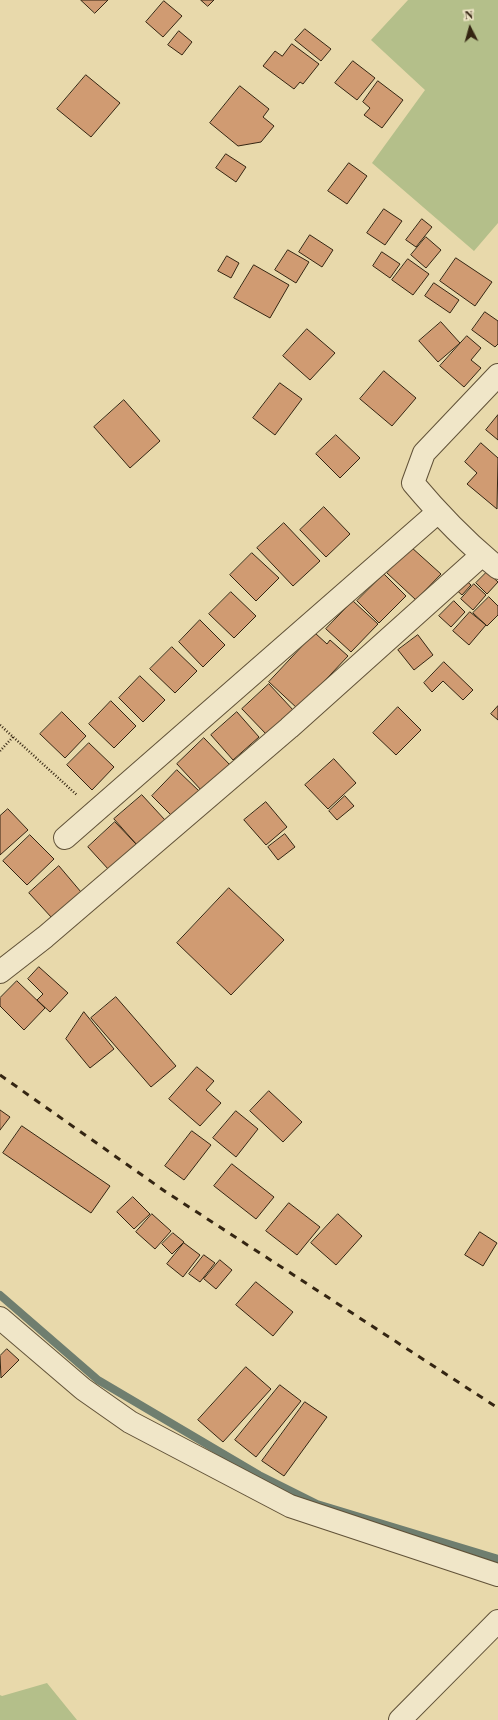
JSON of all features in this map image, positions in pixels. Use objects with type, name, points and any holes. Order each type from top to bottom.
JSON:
[{"type":"street","points":[[0,972],[45,937],[290,728],[490,562],[438,512],[414,483],[424,453],[498,375]]},
{"type":"street","points":[[65,838],[438,512]]},
{"type":"street","points":[[0,1318],[83,1389],[130,1422],[290,1506],[498,1575]]},
{"type":"street","points":[[400,1720],[498,1621]]},
{"type":"path","points":[[0,726],[95,812]]},
{"type":"path","points":[[0,750],[13,737]]},
{"type":"green space","points":[[408,0],[498,0],[498,223],[474,251],[372,163],[425,90],[371,40]]},
{"type":"green space","points":[[47,1683],[77,1720],[0,1720],[0,1695],[2,1696]]},
{"type":"building","points":[[81,0],[108,0],[95,13]]},
{"type":"building","points":[[201,0],[214,0],[208,6]]},
{"type":"building","points":[[164,1],[182,16],[163,37],[146,22]]},
{"type":"building","points":[[305,29],[331,49],[321,61],[295,40]]},
{"type":"building","points":[[179,31],[192,42],[182,55],[168,45]]},
{"type":"building","points":[[292,44],[319,64],[303,84],[300,82],[294,89],[263,66],[275,51],[282,56]]},
{"type":"building","points":[[353,61],[375,78],[357,100],[335,83]]},
{"type":"building","points":[[86,75],[120,103],[91,137],[57,109]]},
{"type":"building","points":[[378,81],[403,100],[382,128],[364,115],[370,108],[363,102]]},
{"type":"building","points":[[240,86],[269,109],[263,117],[274,126],[261,142],[238,146],[210,123]]},
{"type":"building","points":[[226,154],[246,167],[236,182],[216,168]]},
{"type":"building","points":[[349,163],[367,176],[347,204],[328,191]]},
{"type":"building","points":[[384,209],[402,221],[385,245],[367,233]]},
{"type":"building","points":[[422,219],[432,227],[416,247],[406,240]]},
{"type":"building","points":[[310,235],[333,250],[322,267],[299,252]]},
{"type":"building","points":[[426,237],[441,250],[426,268],[411,255]]},
{"type":"building","points":[[288,250],[309,262],[296,283],[275,270]]},
{"type":"building","points":[[382,252],[400,264],[390,278],[373,266]]},
{"type":"building","points":[[227,256],[239,263],[231,278],[218,271]]},
{"type":"building","points":[[456,258],[492,282],[475,306],[440,281]]},
{"type":"building","points":[[408,259],[429,274],[413,295],[392,280]]},
{"type":"building","points":[[254,265],[289,285],[270,318],[234,298]]},
{"type":"building","points":[[434,283],[459,300],[450,313],[425,296]]},
{"type":"building","points":[[485,312],[498,321],[498,344],[495,347],[472,330]]},
{"type":"building","points":[[441,322],[460,343],[438,362],[419,341]]},
{"type":"building","points":[[307,329],[335,353],[310,380],[283,356]]},
{"type":"building","points":[[467,336],[481,348],[471,360],[481,368],[464,387],[440,366]]},
{"type":"building","points":[[384,371],[416,398],[392,426],[360,399]]},
{"type":"building","points":[[280,383],[302,399],[275,435],[253,418]]},
{"type":"building","points":[[124,400],[160,441],[130,468],[94,427]]},
{"type":"building","points":[[498,415],[498,440],[486,430]]},
{"type":"building","points":[[336,435],[360,458],[340,478],[316,454]]},
{"type":"building","points":[[481,443],[498,458],[497,509],[467,484],[477,473],[465,462]]},
{"type":"building","points":[[324,507],[350,534],[326,557],[300,530]]},
{"type":"building","points":[[284,523],[320,561],[293,586],[257,548]]},
{"type":"building","points":[[411,547],[441,574],[416,600],[387,573]]},
{"type":"building","points":[[252,553],[279,578],[256,601],[230,575]]},
{"type":"building","points":[[487,572],[498,582],[487,594],[476,583]]},
{"type":"building","points":[[384,574],[406,596],[379,623],[357,601]]},
{"type":"building","points":[[462,577],[471,585],[462,595],[453,587]]},
{"type":"building","points":[[474,584],[486,595],[473,610],[461,599]]},
{"type":"building","points":[[231,592],[256,616],[234,638],[209,614]]},
{"type":"building","points":[[489,597],[498,606],[498,615],[487,626],[473,613]]},
{"type":"building","points":[[353,601],[378,624],[351,652],[326,629]]},
{"type":"building","points":[[454,601],[465,612],[451,627],[439,616]]},
{"type":"building","points":[[470,612],[486,625],[469,645],[453,631]]},
{"type":"building","points":[[200,620],[225,645],[203,667],[179,642]]},
{"type":"building","points":[[315,633],[327,644],[330,640],[348,656],[298,709],[269,682]]},
{"type":"building","points":[[418,635],[433,655],[414,670],[398,650]]},
{"type":"building","points":[[172,647],[197,671],[175,693],[150,669]]},
{"type":"building","points":[[444,662],[473,690],[463,700],[443,681],[432,692],[424,683]]},
{"type":"building","points":[[140,676],[165,700],[143,722],[119,698]]},
{"type":"building","points":[[269,684],[294,711],[267,735],[242,709]]},
{"type":"building","points":[[111,701],[136,726],[114,748],[89,724]]},
{"type":"building","points":[[498,706],[498,720],[491,714]]},
{"type":"building","points":[[398,707],[421,730],[396,755],[373,733]]},
{"type":"building","points":[[62,712],[86,736],[65,758],[40,734]]},
{"type":"building","points":[[237,712],[259,737],[233,760],[211,735]]},
{"type":"building","points":[[204,738],[230,765],[202,791],[177,764]]},
{"type":"building","points":[[89,743],[114,767],[92,790],[67,765]]},
{"type":"building","points":[[334,759],[356,783],[328,809],[305,785]]},
{"type":"building","points":[[177,770],[199,791],[173,817],[152,796]]},
{"type":"building","points":[[142,795],[165,820],[137,845],[114,819]]},
{"type":"building","points":[[345,796],[354,806],[337,820],[329,811]]},
{"type":"building","points":[[266,802],[287,827],[266,845],[244,820]]},
{"type":"building","points":[[8,809],[28,830],[0,855],[0,816]]},
{"type":"building","points":[[115,822],[137,845],[109,870],[88,847]]},
{"type":"building","points":[[285,834],[295,847],[278,860],[268,847]]},
{"type":"building","points":[[30,835],[54,859],[27,885],[3,861]]},
{"type":"building","points":[[59,866],[81,892],[52,918],[29,893]]},
{"type":"building","points":[[229,888],[284,940],[231,995],[177,943]]},
{"type":"building","points":[[39,967],[68,993],[50,1012],[37,1000],[43,994],[28,979]]},
{"type":"building","points":[[17,981],[45,1008],[24,1030],[0,1006],[0,998]]},
{"type":"building","points":[[116,997],[176,1066],[151,1087],[91,1018]]},
{"type":"building","points":[[84,1012],[114,1049],[90,1068],[66,1039]]},
{"type":"building","points":[[197,1067],[214,1081],[206,1090],[221,1103],[200,1126],[169,1099]]},
{"type":"building","points":[[269,1091],[302,1122],[283,1142],[250,1111]]},
{"type":"building","points":[[0,1110],[10,1117],[0,1130]]},
{"type":"building","points":[[236,1111],[258,1129],[236,1157],[213,1138]]},
{"type":"building","points":[[22,1126],[110,1186],[91,1213],[3,1153]]},
{"type":"building","points":[[192,1131],[211,1145],[184,1180],[165,1166]]},
{"type":"building","points":[[232,1164],[274,1197],[256,1219],[214,1186]]},
{"type":"building","points":[[133,1197],[150,1214],[134,1229],[117,1212]]},
{"type":"building","points":[[289,1203],[320,1227],[297,1255],[266,1231]]},
{"type":"building","points":[[152,1214],[171,1231],[155,1249],[136,1232]]},
{"type":"building","points":[[338,1214],[362,1236],[336,1265],[311,1243]]},
{"type":"building","points":[[480,1232],[497,1243],[483,1266],[465,1255]]},
{"type":"building","points":[[173,1233],[184,1242],[172,1254],[162,1244]]},
{"type":"building","points":[[184,1243],[200,1255],[183,1277],[167,1264]]},
{"type":"building","points":[[204,1255],[215,1263],[200,1282],[189,1274]]},
{"type":"building","points":[[220,1260],[232,1270],[216,1289],[204,1279]]},
{"type":"building","points":[[256,1282],[293,1312],[273,1336],[236,1305]]},
{"type":"building","points":[[7,1349],[19,1360],[1,1378],[0,1356]]},
{"type":"building","points":[[246,1367],[271,1389],[223,1442],[198,1420]]},
{"type":"building","points":[[280,1385],[301,1401],[256,1457],[235,1440]]},
{"type":"building","points":[[305,1402],[327,1417],[284,1476],[262,1461]]},
{"type":"waterway","points":[[0,1295],[98,1380],[259,1475],[317,1504],[498,1559]]},
{"type":"railway","points":[[0,1075],[166,1192],[498,1408]]}]
